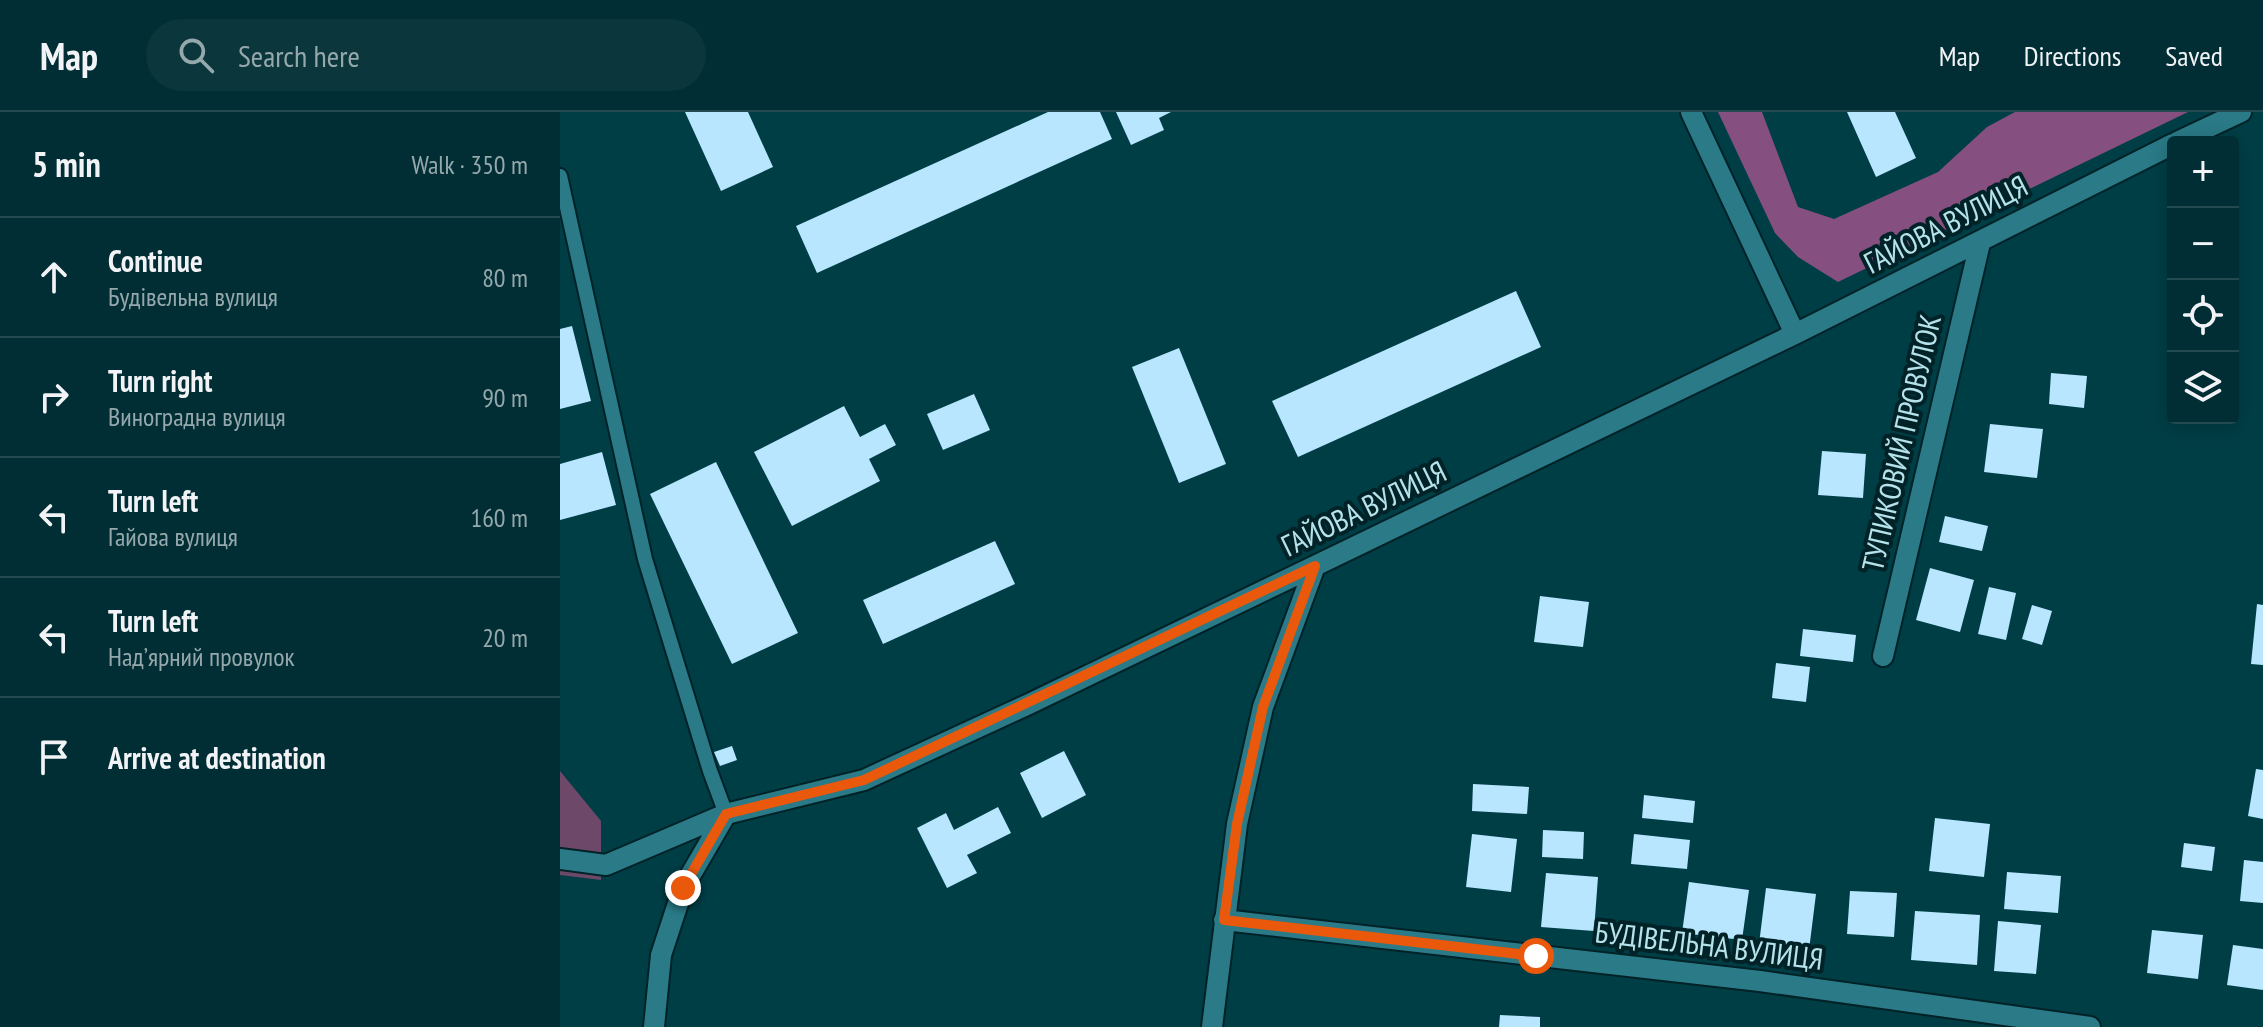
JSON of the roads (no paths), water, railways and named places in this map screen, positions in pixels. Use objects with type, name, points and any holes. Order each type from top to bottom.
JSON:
[{"type":"street","points":[[1691,112],[1795,334]]},
{"type":"street","name":"ГАЙОВА ВУЛИЦЯ","points":[[2190,136],[2241,112]]},
{"type":"street","name":"ГАЙОВА ВУЛИЦЯ","points":[[560,859],[606,865],[726,814],[864,780],[1795,334],[2167,147]]},
{"type":"street","name":"ТУПИКОВИЙ ПРОВУЛОК","points":[[1883,656],[1980,243]]},
{"type":"street","points":[[1212,1027],[1237,824],[1263,707],[1315,566]]},
{"type":"street","points":[[654,1027],[661,955],[683,888],[726,814]]},
{"type":"street","name":"БУДІВЕЛЬНА ВУЛИЦЯ","points":[[1224,920],[1760,981],[2090,1027]]},
{"type":"lane","points":[[560,176],[645,559],[726,814]]}]
